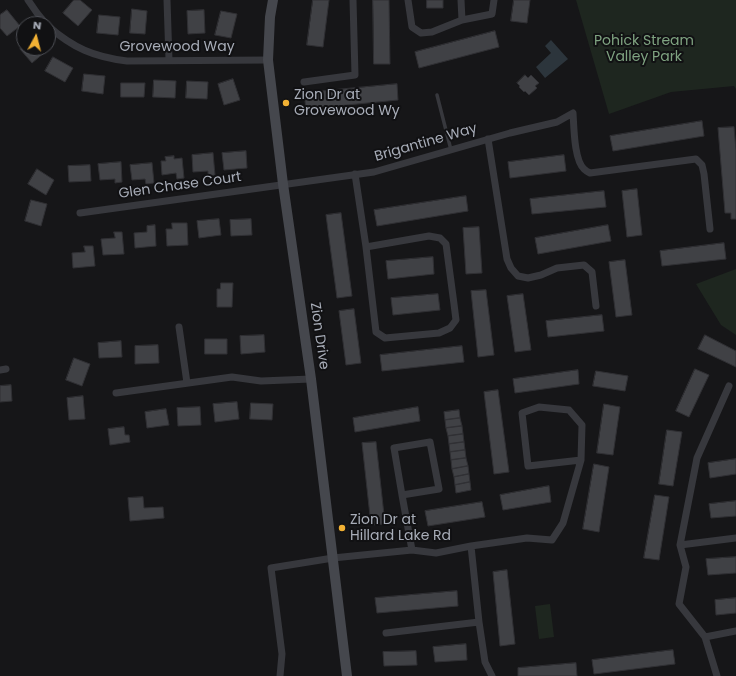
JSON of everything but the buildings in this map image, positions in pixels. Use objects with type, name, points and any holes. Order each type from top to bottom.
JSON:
[{"type":"street","points":[[28,0],[39,16]]},
{"type":"street","points":[[167,0],[169,60]]},
{"type":"street","name":"Zion Drive","points":[[273,0],[270,17],[268,60],[283,184],[311,378],[348,676]]},
{"type":"street","points":[[304,82],[355,76],[353,0]]},
{"type":"street","points":[[408,0],[412,27],[421,33],[432,32],[462,20],[492,14],[494,0]]},
{"type":"street","points":[[461,0],[462,20]]},
{"type":"street","name":"Grovewood Way","points":[[56,33],[84,51],[99,56],[127,61],[268,60]]},
{"type":"street","name":"Brigantine Way","points":[[283,184],[374,172],[488,139],[557,122],[573,114],[576,151],[579,162],[584,169],[590,173],[696,158],[702,165],[704,174],[710,229]]},
{"type":"street","points":[[488,139],[507,259],[511,268],[518,276],[528,278],[541,275],[556,268],[584,265],[592,272],[596,306]]},
{"type":"street","points":[[355,174],[366,247],[376,332],[386,338],[439,333],[450,328],[456,320],[446,244],[440,238],[429,236],[366,247]]},
{"type":"street","name":"Glen Chase Court","points":[[80,213],[283,184]]},
{"type":"street","points":[[179,327],[187,383]]},
{"type":"street","points":[[116,393],[232,378],[261,381],[311,378]]},
{"type":"street","points":[[717,676],[705,637],[679,604],[686,567],[680,545],[697,458],[729,386]]},
{"type":"street","points":[[280,676],[282,654],[271,568],[333,558],[412,550],[436,553],[471,546],[527,538],[552,540],[563,523],[581,460],[582,424],[569,410],[540,407],[522,413],[528,466],[581,460]]},
{"type":"street","points":[[402,495],[439,489],[430,442],[394,448],[402,495],[412,550]]},
{"type":"street","points":[[680,545],[736,538]]},
{"type":"street","points":[[471,546],[485,662],[492,676]]},
{"type":"street","points":[[386,633],[479,622]]},
{"type":"street","points":[[705,637],[736,632]]},
{"type":"lane","points":[[437,96],[451,150]]},
{"type":"green space","name":"Pohick Stream Valley Park","points":[[576,0],[736,0],[736,89],[734,86],[671,92],[609,114]]},
{"type":"green space","points":[[736,269],[736,335],[721,325],[696,284]]},
{"type":"green space","points":[[550,604],[554,637],[539,639],[535,606]]},
{"type":"shaded area","points":[[551,40],[568,59],[545,78],[536,67],[551,53],[545,46]]},
{"type":"place","name":"Zion Dr at Grovewood Wy","points":[[286,103]]},
{"type":"place","name":"Zion Dr at Hillard Lake Rd","points":[[342,528]]}]
